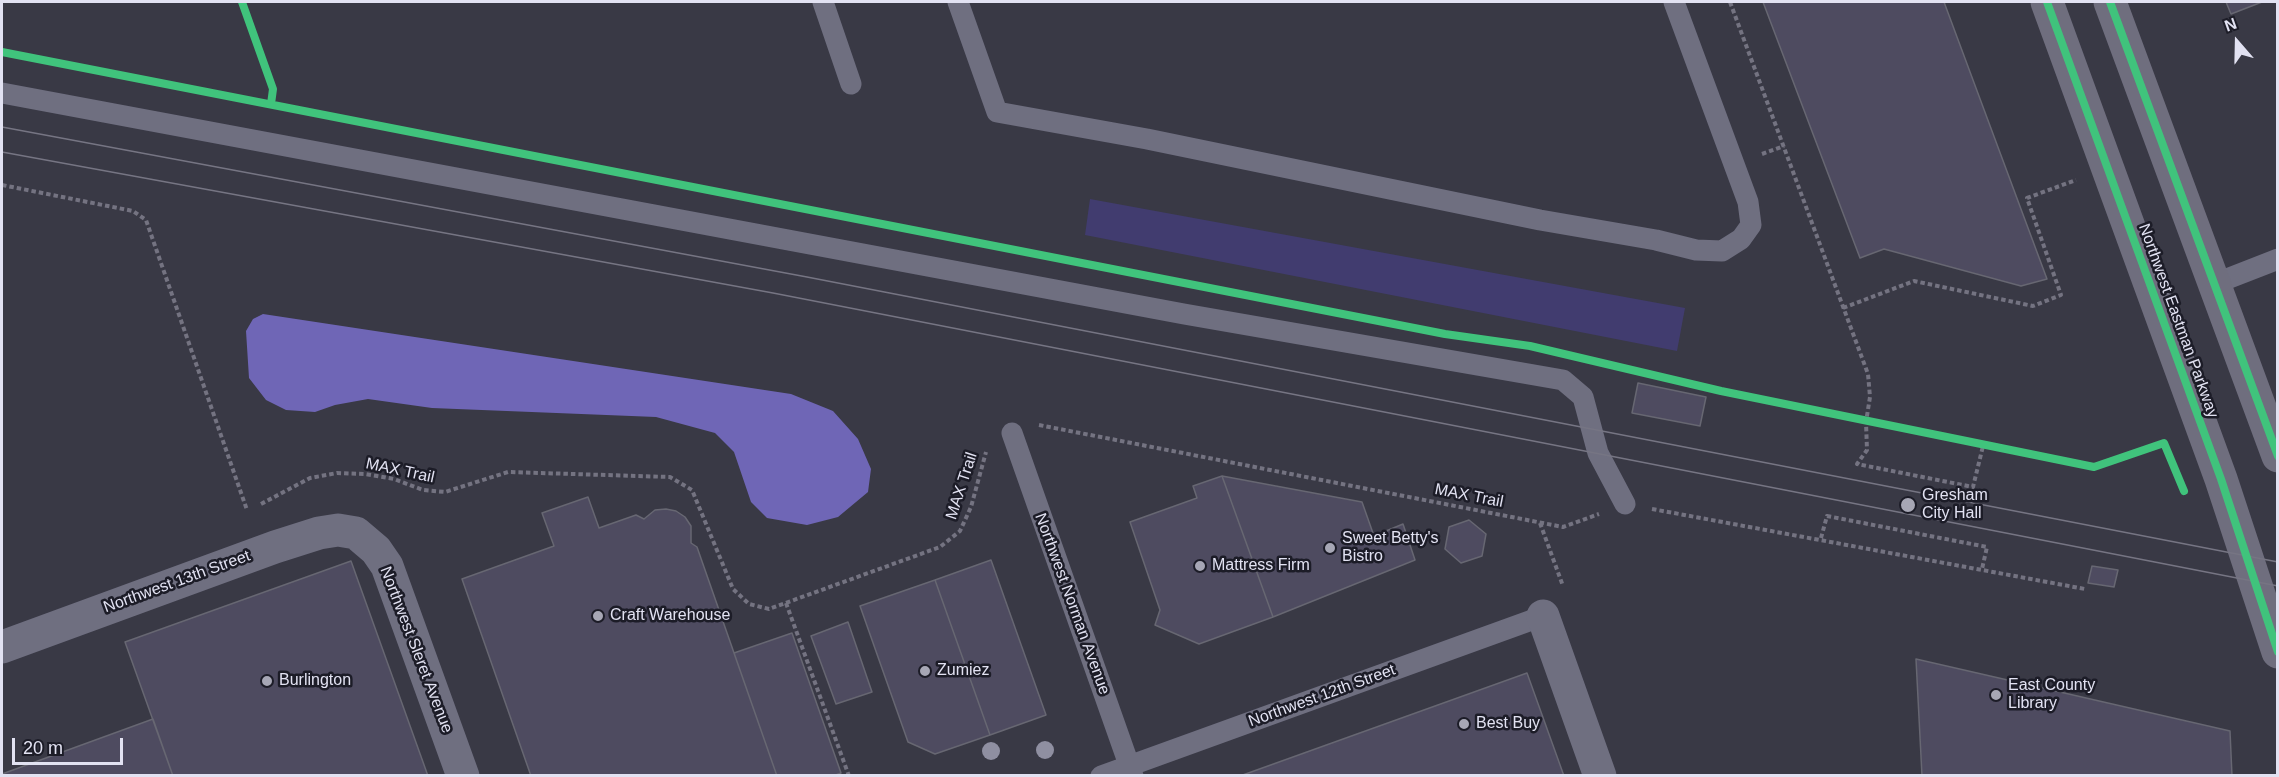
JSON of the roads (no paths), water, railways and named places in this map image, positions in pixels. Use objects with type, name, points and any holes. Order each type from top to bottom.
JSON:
[{"type":"main road","name":"Northwest Eastman Parkway","points":[[2047,2],[2244,545],[2277,652]]},
{"type":"main road","points":[[2110,2],[2277,456]]},
{"type":"street","name":"Northwest 13th Street","points":[[2,647],[275,547],[319,533],[338,530],[356,533]]},
{"type":"street","name":"Northwest Sleret Avenue","points":[[356,533],[376,550],[387,566],[463,776]]},
{"type":"street","points":[[1543,616],[1600,776]]},
{"type":"lane","points":[[823,2],[851,84]]},
{"type":"lane","points":[[958,2],[997,112],[1147,139],[1540,220],[1656,240],[1696,250],[1722,251],[1742,239],[1751,225],[1748,202],[1674,2]]},
{"type":"lane","points":[[2,93],[1172,312],[1563,380],[1583,397],[1598,453],[1625,504]]},
{"type":"lane","points":[[2214,284],[2277,259]]},
{"type":"lane","name":"Northwest Norman Avenue","points":[[1011,433],[1132,770]]},
{"type":"lane","name":"Northwest 12th Street","points":[[1101,776],[1132,770],[1543,616]]},
{"type":"tram line","points":[[2,127],[807,277],[2278,562]]},
{"type":"tram line","points":[[2,152],[773,293],[2278,586]]},
{"type":"place","name":"Gresham City Hall","points":[[1908,505]]},
{"type":"place","name":"Sweet Betty's Bistro","points":[[1330,548]]},
{"type":"place","name":"Mattress Firm","points":[[1200,566]]},
{"type":"place","name":"Craft Warehouse","points":[[598,616]]},
{"type":"place","name":"Zumiez","points":[[925,671]]},
{"type":"place","name":"Burlington","points":[[267,681]]},
{"type":"place","name":"East County Library","points":[[1996,695]]},
{"type":"place","name":"Best Buy","points":[[1464,724]]}]
